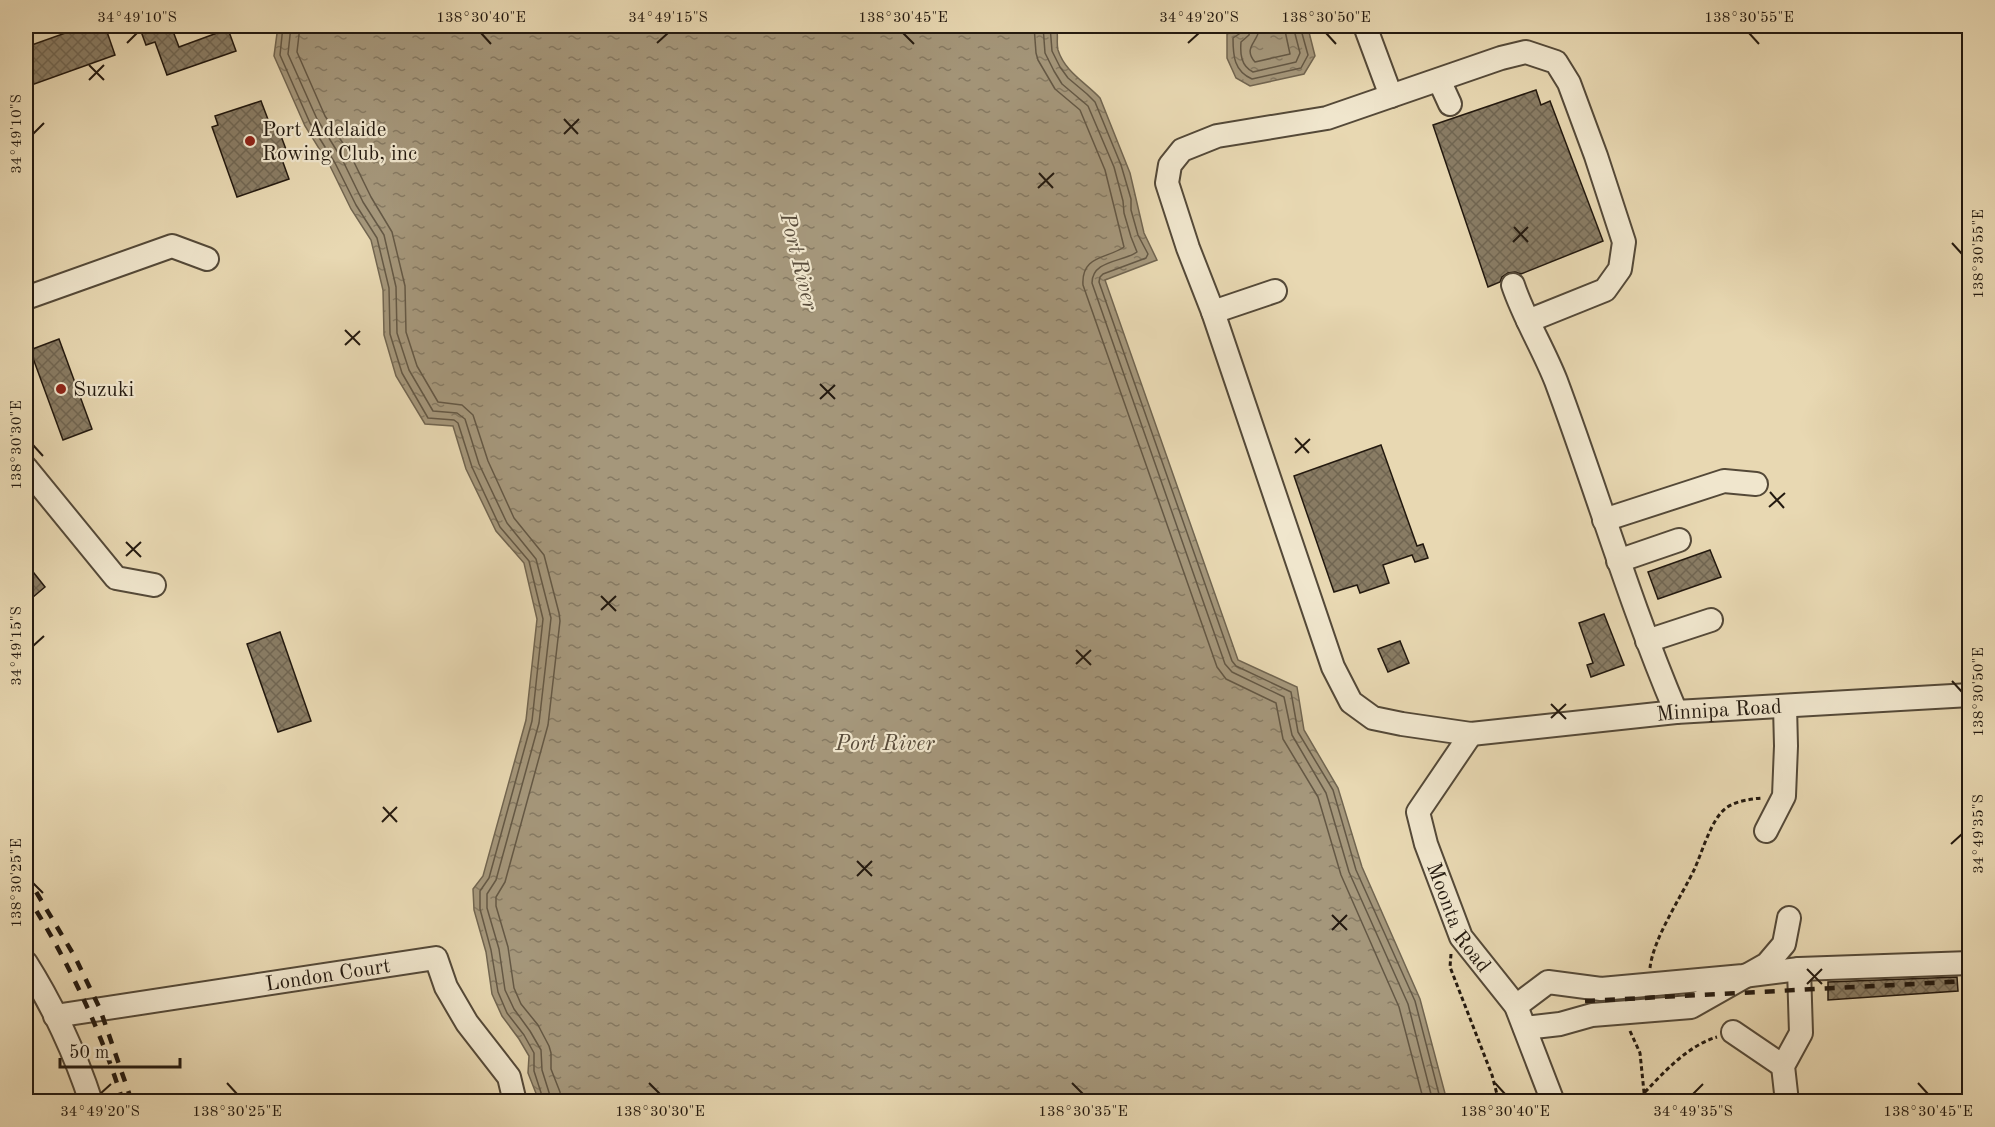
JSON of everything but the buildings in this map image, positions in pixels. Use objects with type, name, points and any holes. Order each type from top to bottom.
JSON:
[{"type":"street","points":[[1365,26],[1391,96]]},
{"type":"street","name":"Minnipa Road","points":[[1528,321],[1605,290],[1620,268],[1624,242],[1569,83],[1556,62],[1526,52],[1501,58],[1327,118],[1218,136],[1182,150],[1170,165],[1167,183],[1188,248],[1213,312],[1333,667],[1351,702],[1373,718],[1471,734],[1676,712],[1970,695]]},
{"type":"street","points":[[1439,80],[1450,104]]},
{"type":"street","points":[[26,298],[172,246],[207,259]]},
{"type":"street","points":[[1513,285],[1519,305],[1554,378],[1647,641],[1676,712]]},
{"type":"street","points":[[1213,312],[1275,291]]},
{"type":"street","points":[[26,468],[116,578],[154,585]]},
{"type":"street","points":[[1604,520],[1724,482],[1756,484]]},
{"type":"street","points":[[1618,561],[1679,540]]},
{"type":"street","points":[[1647,641],[1711,620]]},
{"type":"street","points":[[1766,831],[1784,796],[1785,705]]},
{"type":"street","name":"Moonta Road","points":[[1471,734],[1418,812],[1426,844],[1461,937],[1516,1006],[1552,1101]]},
{"type":"street","points":[[1525,1028],[1560,1024],[1592,1015],[1691,1007],[1767,963],[1784,944],[1789,918]]},
{"type":"street","name":"London Court","points":[[55,1016],[436,958],[446,987],[467,1023],[509,1077],[515,1101]]},
{"type":"street","points":[[26,963],[44,992],[91,1101]]},
{"type":"street","points":[[1516,1006],[1548,982],[1601,988],[1799,969],[1970,963]]},
{"type":"street","points":[[1787,1101],[1783,1066],[1801,1033],[1799,969]]},
{"type":"street","points":[[1733,1032],[1783,1066]]},
{"type":"path","points":[[1648,985],[1651,961],[1662,933],[1717,819],[1726,808],[1747,799],[1784,796]]},
{"type":"path","points":[[1461,937],[1452,951],[1450,967],[1492,1075],[1499,1101]]},
{"type":"path","points":[[1620,1013],[1640,1053],[1645,1101]]},
{"type":"path","points":[[1645,1092],[1660,1076],[1704,1041],[1733,1032]]},
{"type":"water","name":"Port River","points":[[278,26],[1056,26],[1057,47],[1065,65],[1100,98],[1130,173],[1144,233],[1157,260],[1105,280],[1238,660],[1297,687],[1304,730],[1338,788],[1362,867],[1420,999],[1447,1101],[539,1101],[528,1073],[529,1056],[502,1016],[492,994],[486,952],[474,910],[473,889],[483,876],[526,720],[537,619],[524,563],[496,531],[466,469],[453,426],[425,424],[396,376],[384,335],[383,290],[371,240],[305,126],[274,56]]},
{"type":"water","points":[[1245,26],[1305,26],[1309,32],[1315,56],[1304,74],[1250,86],[1236,78],[1227,58],[1227,34]]},
{"type":"railway","points":[[26,875],[75,957],[100,1009],[132,1102]]},
{"type":"railway","points":[[26,894],[81,994],[104,1047],[123,1102]]},
{"type":"railway","points":[[1585,1001],[1970,981]]},
{"type":"place","name":"Port Adelaide Rowing Club, inc","points":[[250,141]]},
{"type":"place","name":"Suzuki","points":[[61,389]]}]
